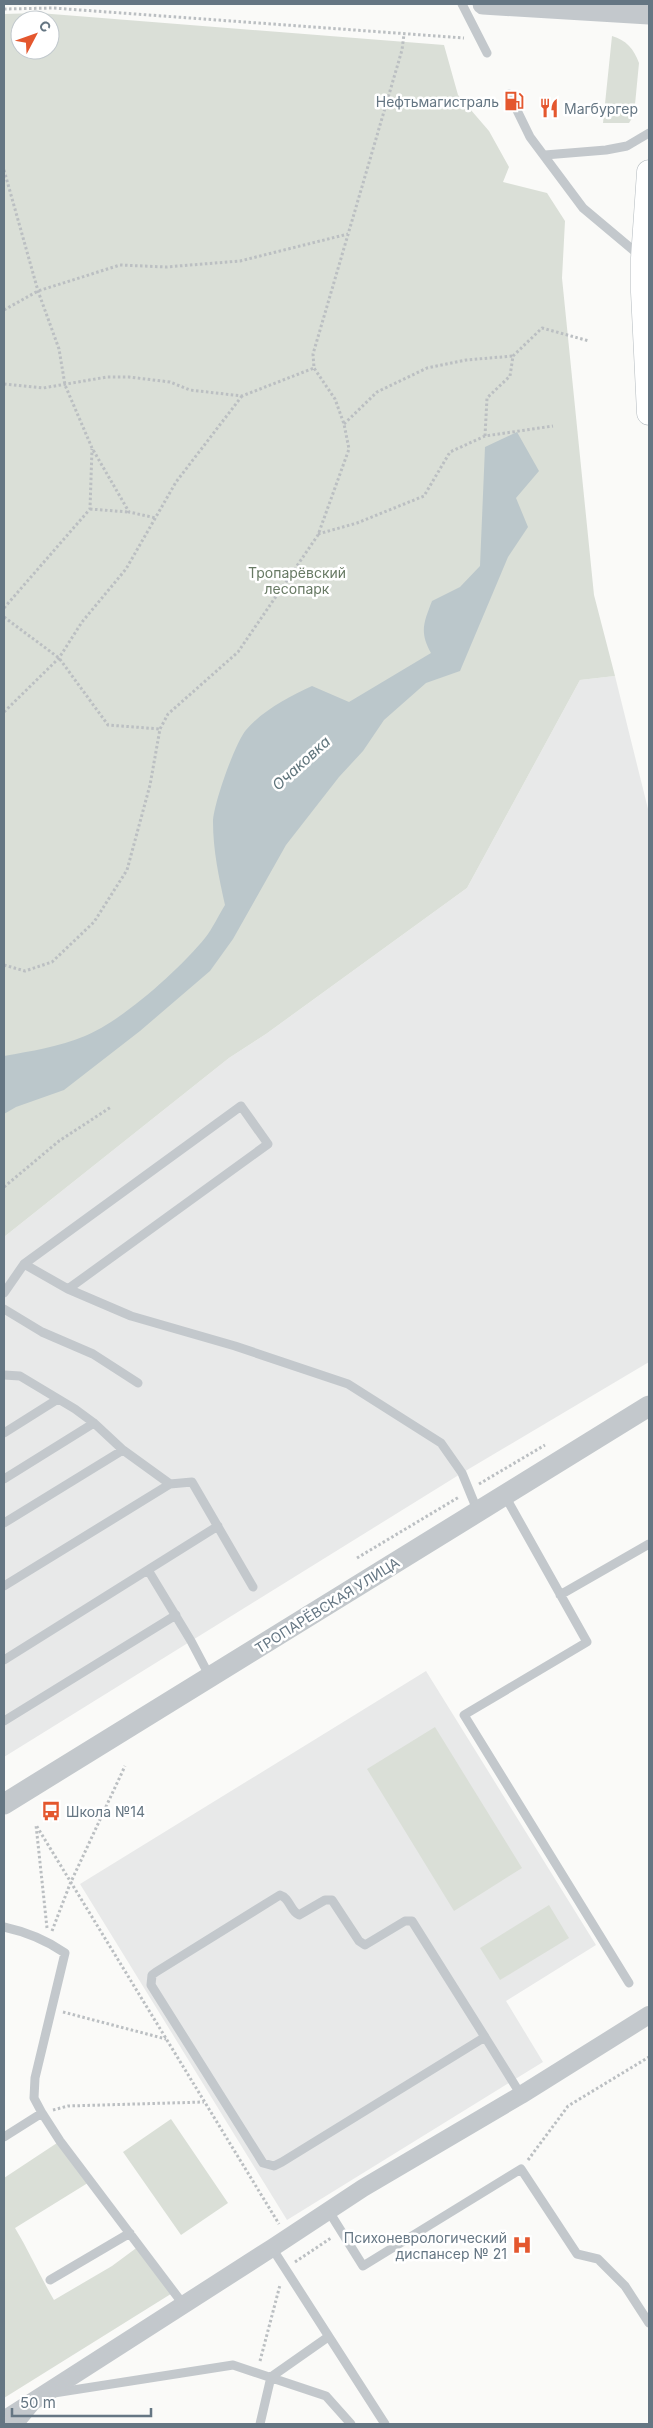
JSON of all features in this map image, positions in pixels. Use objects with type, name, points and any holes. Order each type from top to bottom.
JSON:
[{"type":"main road","points":[[649,172],[643,258],[649,413]]},
{"type":"street","points":[[483,4],[649,14]]},
{"type":"street","name":"ТРОПАРЁВСКАЯ УЛИЦА","points":[[4,1804],[649,1406]]},
{"type":"street","points":[[4,2420],[182,2304],[275,2247],[362,2188],[521,2096],[649,2015]]},
{"type":"lane","points":[[462,4],[487,53]]},
{"type":"lane","points":[[509,94],[530,137],[583,208],[643,258]]},
{"type":"lane","points":[[545,156],[627,146],[649,134]]},
{"type":"lane","points":[[4,1293],[24,1264],[241,1106],[268,1144],[68,1289]]},
{"type":"lane","points":[[24,1264],[68,1289],[131,1316],[235,1346],[348,1384],[441,1443],[462,1474],[478,1512]]},
{"type":"lane","points":[[4,1308],[42,1332],[93,1354],[138,1384]]},
{"type":"lane","points":[[4,1375],[20,1376],[94,1422],[123,1450],[170,1484]]},
{"type":"lane","points":[[4,1433],[58,1399]]},
{"type":"lane","points":[[4,1479],[94,1422]]},
{"type":"lane","points":[[4,1523],[123,1450]]},
{"type":"lane","points":[[4,1586],[170,1484],[192,1482],[253,1587]]},
{"type":"lane","points":[[504,1496],[587,1642],[464,1715],[630,1982]]},
{"type":"lane","points":[[4,1660],[218,1526]]},
{"type":"lane","points":[[560,1594],[649,1544]]},
{"type":"lane","points":[[148,1570],[176,1615],[210,1677]]},
{"type":"lane","points":[[4,1721],[176,1615]]},
{"type":"lane","points":[[485,2037],[274,2166],[263,2163],[257,2156],[151,1984],[151,1979],[156,1972],[280,1895],[286,1898],[299,1915],[325,1900],[332,1900],[361,1944],[369,1944],[405,1921],[412,1921],[485,2037],[521,2096]]},
{"type":"lane","points":[[4,1927],[30,1932],[48,1941],[65,1953],[35,2078],[34,2098],[42,2113],[182,2304]]},
{"type":"lane","points":[[4,2137],[42,2113]]},
{"type":"lane","points":[[328,2210],[363,2266],[521,2168],[577,2254],[598,2259],[625,2286],[649,2322]]},
{"type":"lane","points":[[50,2280],[130,2233]]},
{"type":"lane","points":[[275,2247],[285,2269],[385,2424]]},
{"type":"lane","points":[[260,2424],[271,2378],[328,2337]]},
{"type":"lane","points":[[20,2424],[45,2394],[233,2365],[326,2396],[351,2424]]},
{"type":"path","points":[[4,9],[53,8],[480,39]]},
{"type":"path","points":[[4,965],[25,971],[52,962],[94,922],[127,870],[150,785],[160,730],[168,714],[238,652],[318,534],[349,448],[344,424],[335,399],[314,368],[313,354],[402,50],[404,34]]},
{"type":"path","points":[[4,170],[6,183],[38,291],[59,348],[65,385],[92,448],[129,512]]},
{"type":"path","points":[[4,188],[6,183]]},
{"type":"path","points":[[4,310],[38,291],[120,266],[166,267],[240,261],[349,234]]},
{"type":"path","points":[[485,436],[487,398],[510,376],[513,356],[542,328],[589,341]]},
{"type":"path","points":[[344,424],[377,392],[426,368],[466,360],[513,356]]},
{"type":"path","points":[[4,384],[43,388],[107,377],[129,376],[170,382],[190,390],[242,396],[314,368]]},
{"type":"path","points":[[4,712],[60,658],[82,622],[126,569],[176,482],[242,396]]},
{"type":"path","points":[[318,534],[357,523],[424,496],[450,452],[485,436],[553,426]]},
{"type":"path","points":[[4,608],[90,509],[92,448]]},
{"type":"path","points":[[90,509],[129,512],[156,518]]},
{"type":"path","points":[[4,617],[60,658],[108,725],[160,730]]},
{"type":"path","points":[[4,1187],[59,1141],[110,1107]]},
{"type":"path","points":[[357,1558],[549,1443]]},
{"type":"path","points":[[48,1941],[70,1884],[125,1766]]},
{"type":"path","points":[[48,1941],[36,1825],[70,1884],[279,2222],[275,2247]]},
{"type":"path","points":[[52,2009],[166,2039]]},
{"type":"path","points":[[521,2168],[568,2106],[649,2057]]},
{"type":"path","points":[[42,2113],[68,2106],[205,2102]]},
{"type":"path","points":[[257,2372],[285,2269]]},
{"type":"shaded area","points":[[615,676],[649,813],[649,1362],[462,1473],[4,1757],[4,1237],[229,1058],[266,1034],[467,888],[580,680]]},
{"type":"shaded area","points":[[426,1671],[596,1945],[506,2001],[543,2062],[287,2220],[80,1884]]},
{"type":"green space","name":"Тропарёвский лесопарк","points":[[4,14],[10,14],[10,60],[60,60],[60,15],[444,45],[458,95],[489,131],[509,167],[503,182],[547,193],[565,221],[562,278],[594,595],[615,676],[580,680],[467,888],[266,1034],[229,1058],[4,1237]]},
{"type":"green space","points":[[612,36],[629,46],[635,53],[639,63],[634,115],[629,123],[603,123]]},
{"type":"green space","points":[[435,1727],[522,1868],[454,1911],[367,1769]]},
{"type":"green space","points":[[549,1905],[569,1938],[500,1980],[480,1948]]},
{"type":"green space","points":[[171,2119],[228,2203],[181,2235],[123,2152]]},
{"type":"green space","points":[[60,2141],[91,2181],[15,2228],[54,2300],[112,2266],[139,2246],[174,2292],[4,2398],[4,2178]]},
{"type":"water","name":"Очаковка","points":[[517,432],[539,471],[516,498],[528,527],[508,557],[460,671],[426,683],[384,720],[363,751],[339,777],[286,845],[233,939],[210,971],[140,1031],[64,1090],[16,1107],[4,1114],[4,1056],[65,1043],[100,1029],[133,1007],[166,979],[211,930],[225,905],[215,853],[214,814],[231,760],[246,730],[268,710],[285,699],[312,686],[349,702],[431,653],[425,639],[424,627],[432,601],[460,587],[480,566],[485,447]]},
{"type":"place","name":"Нефтьмагистраль","points":[[514,101]]},
{"type":"place","name":"Магбургер","points":[[549,108]]},
{"type":"place","name":"Школа №14","points":[[51,1811]]},
{"type":"place","name":"Психоневрологический диспансер № 21","points":[[522,2245]]}]
